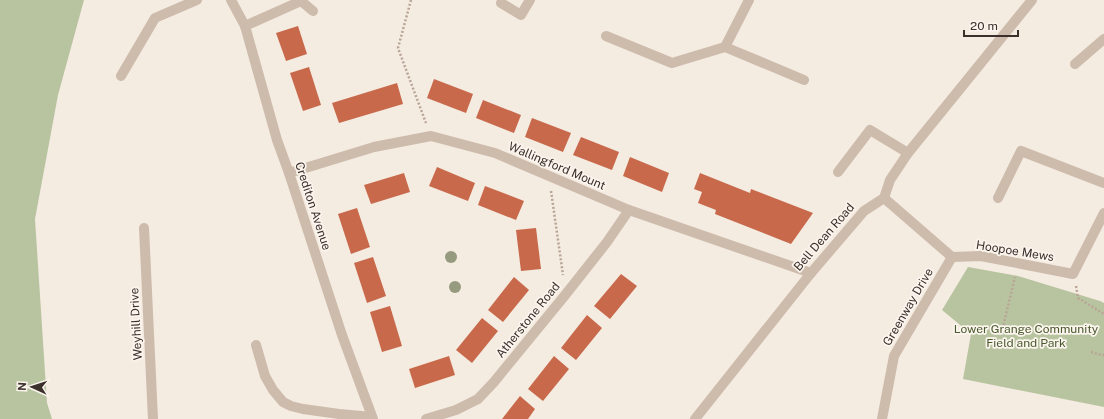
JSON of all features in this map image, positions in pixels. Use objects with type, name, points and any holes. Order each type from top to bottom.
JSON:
[{"type":"street","points":[[121,76],[155,18],[197,0]]},
{"type":"street","name":"Crediton Avenue","points":[[231,0],[245,26],[277,140],[342,334],[373,418]]},
{"type":"street","points":[[501,3],[521,15],[530,0]]},
{"type":"street","points":[[725,47],[749,0]]},
{"type":"street","points":[[952,257],[884,198],[890,180],[908,153],[1032,0]]},
{"type":"street","points":[[245,26],[302,1],[313,11]]},
{"type":"street","points":[[606,36],[672,63],[725,47],[804,80]]},
{"type":"street","points":[[1075,64],[1104,39]]},
{"type":"street","points":[[838,172],[870,130],[908,153]]},
{"type":"street","name":"Wallingford Mount","points":[[289,173],[374,147],[431,136],[495,153],[628,210],[811,272]]},
{"type":"street","points":[[998,198],[1021,150],[1104,183]]},
{"type":"street","name":"Bell Dean Road","points":[[695,419],[811,272],[864,211],[884,198]]},
{"type":"street","name":"Atherstone Road","points":[[426,419],[456,410],[478,399],[494,382],[566,294],[606,242],[628,210]]},
{"type":"street","points":[[1073,274],[1104,213]]},
{"type":"street","name":"Weyhill Drive","points":[[144,228],[153,419]]},
{"type":"street","name":"Hoopoe Mews","points":[[952,257],[981,256],[1073,274]]},
{"type":"street","name":"Greenway Drive","points":[[882,419],[894,356],[952,257]]},
{"type":"street","points":[[256,345],[265,376],[273,390],[283,402],[291,406],[304,409],[373,418]]},
{"type":"path","points":[[411,0],[398,48],[431,136]]},
{"type":"path","points":[[548,176],[566,294]]},
{"type":"path","points":[[1008,330],[1003,327],[1018,263]]},
{"type":"path","points":[[1073,274],[1078,298],[1104,314]]},
{"type":"path","points":[[1090,352],[1104,355]]},
{"type":"green space","points":[[0,0],[84,0],[58,95],[35,219],[47,403],[52,419],[0,419]]},
{"type":"green space","name":"Lower Grange Community Field and Park","points":[[968,267],[1018,276],[1104,303],[1104,407],[963,379],[971,334],[942,310]]},
{"type":"building","points":[[298,26],[307,54],[286,61],[276,33]]},
{"type":"building","points":[[309,67],[321,105],[303,111],[290,73]]},
{"type":"building","points":[[434,79],[473,94],[466,113],[427,98]]},
{"type":"building","points":[[397,83],[403,104],[339,123],[332,103]]},
{"type":"building","points":[[483,100],[521,115],[514,133],[476,118]]},
{"type":"building","points":[[532,118],[571,133],[563,152],[525,137]]},
{"type":"building","points":[[581,137],[619,152],[612,170],[573,155]]},
{"type":"building","points":[[630,157],[669,173],[662,192],[623,176]]},
{"type":"building","points":[[437,167],[475,183],[468,201],[429,186]]},
{"type":"building","points":[[404,173],[410,192],[371,204],[364,185]]},
{"type":"building","points":[[700,173],[750,193],[751,189],[813,213],[791,244],[715,214],[716,210],[698,203],[702,192],[694,189]]},
{"type":"building","points":[[485,186],[524,201],[516,220],[478,205]]},
{"type":"building","points":[[357,208],[370,247],[351,254],[338,214]]},
{"type":"building","points":[[536,228],[541,269],[521,271],[516,230]]},
{"type":"building","points":[[373,257],[386,296],[367,303],[354,263]]},
{"type":"building","points":[[621,274],[637,286],[610,319],[594,306]]},
{"type":"building","points":[[514,277],[529,290],[503,322],[488,310]]},
{"type":"building","points":[[390,306],[402,346],[382,352],[370,312]]},
{"type":"building","points":[[587,315],[602,328],[576,360],[561,348]]},
{"type":"building","points":[[482,318],[498,331],[472,363],[456,350]]},
{"type":"building","points":[[449,356],[455,375],[415,388],[409,369]]},
{"type":"building","points":[[554,356],[569,369],[543,401],[528,389]]},
{"type":"building","points":[[520,396],[535,409],[528,419],[502,419]]}]
